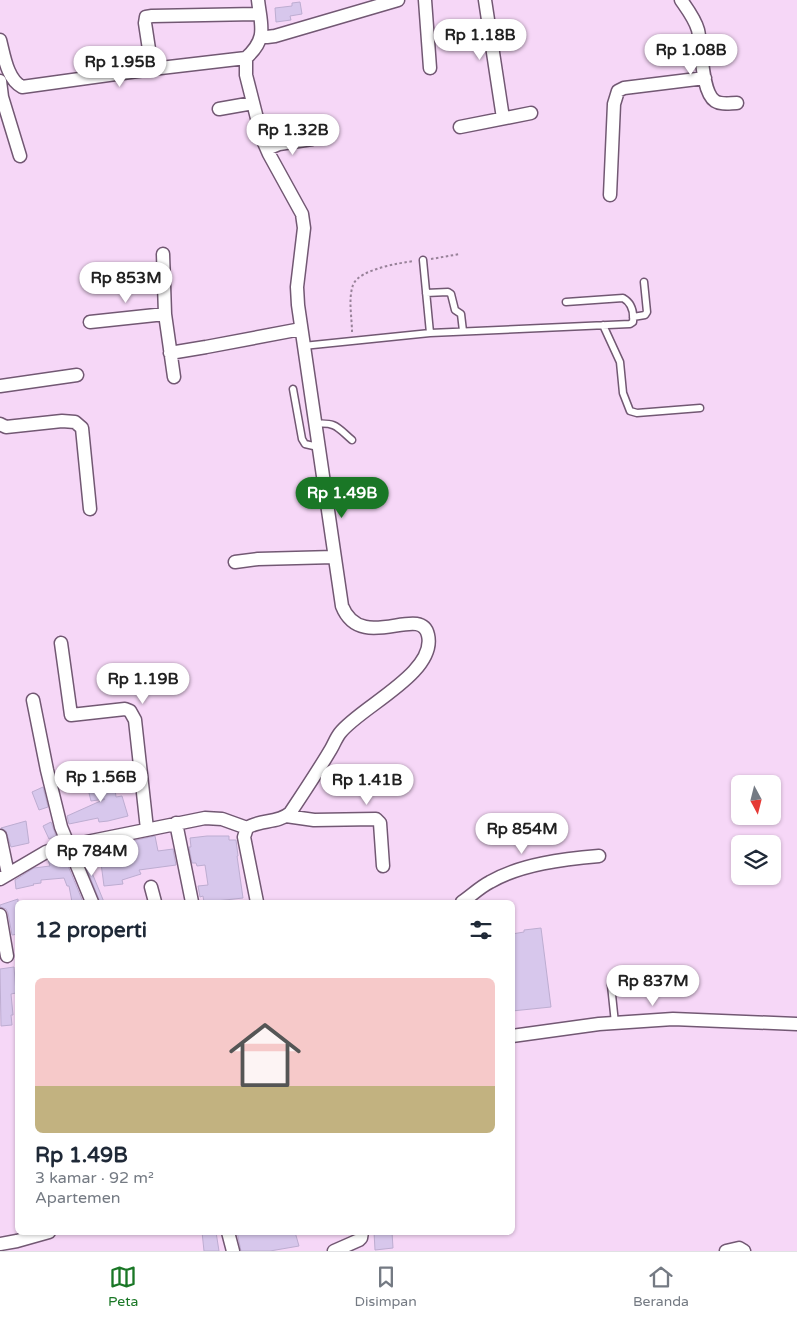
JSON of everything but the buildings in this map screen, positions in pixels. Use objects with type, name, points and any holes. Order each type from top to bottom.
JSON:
[{"type":"street","points":[[4,80],[28,88],[152,69],[246,58],[259,44],[262,36],[258,0]]},
{"type":"street","points":[[425,0],[430,68]]},
{"type":"street","points":[[485,0],[503,118]]},
{"type":"street","points":[[681,0],[692,14],[698,30],[708,92],[716,102],[738,103]]},
{"type":"street","points":[[262,36],[267,38],[275,36],[366,4],[395,1]]},
{"type":"street","points":[[152,69],[144,23],[146,17],[260,14]]},
{"type":"street","points":[[0,42],[4,80],[2,97],[20,156]]},
{"type":"street","points":[[246,58],[246,75],[267,149],[302,214],[304,228],[296,287],[302,346],[340,598],[345,615],[350,621],[361,627],[368,628],[412,623],[421,625],[426,629],[428,643],[421,662],[407,678],[351,721],[340,733],[328,755],[286,816],[247,828],[244,836],[257,900]]},
{"type":"street","points":[[610,195],[614,104],[618,91],[624,88],[705,78]]},
{"type":"street","points":[[219,109],[253,103]]},
{"type":"street","points":[[460,128],[531,112]]},
{"type":"street","points":[[267,149],[279,144],[312,138]]},
{"type":"street","points":[[163,254],[165,314],[174,377]]},
{"type":"street","points":[[90,322],[165,314]]},
{"type":"street","points":[[170,352],[301,329]]},
{"type":"street","points":[[0,386],[77,375]]},
{"type":"street","points":[[0,424],[6,427],[62,421],[75,422],[82,428],[90,509]]},
{"type":"street","points":[[235,562],[258,559],[334,557]]},
{"type":"street","points":[[61,643],[71,715],[125,709],[136,720],[147,829]]},
{"type":"street","points":[[33,700],[55,806],[91,900]]},
{"type":"street","points":[[286,816],[314,820],[376,819],[380,823],[384,866]]},
{"type":"street","points":[[0,836],[4,877],[46,852],[69,845],[147,829],[205,818],[214,818],[247,828]]},
{"type":"street","points":[[176,824],[192,900]]},
{"type":"street","points":[[465,900],[490,882],[517,871],[566,858],[599,856]]},
{"type":"street","points":[[151,887],[154,900]]},
{"type":"street","points":[[0,915],[8,956]]},
{"type":"street","points":[[515,1036],[615,1023],[674,1019],[797,1024]]},
{"type":"street","points":[[0,1244],[38,1235]]},
{"type":"street","points":[[229,1235],[232,1251]]},
{"type":"street","points":[[334,1251],[359,1240],[362,1238],[362,1235]]},
{"type":"street","points":[[726,1251],[739,1248],[744,1251]]},
{"type":"lane","points":[[423,260],[430,333]]},
{"type":"lane","points":[[634,316],[645,315],[647,312],[644,282]]},
{"type":"lane","points":[[426,293],[448,292],[451,294],[455,310],[461,314],[463,331]]},
{"type":"lane","points":[[302,346],[430,333],[630,324],[633,322],[634,316],[630,304],[623,298],[566,302]]},
{"type":"lane","points":[[603,325],[620,362],[623,393],[630,411],[636,413],[700,408]]},
{"type":"lane","points":[[293,389],[302,439],[305,444],[318,447]]},
{"type":"lane","points":[[315,424],[328,423],[334,425],[352,440]]},
{"type":"lane","points":[[611,985],[615,1023]]},
{"type":"path","points":[[352,340],[351,301],[353,286],[356,280],[374,270],[395,264],[460,254]]}]
